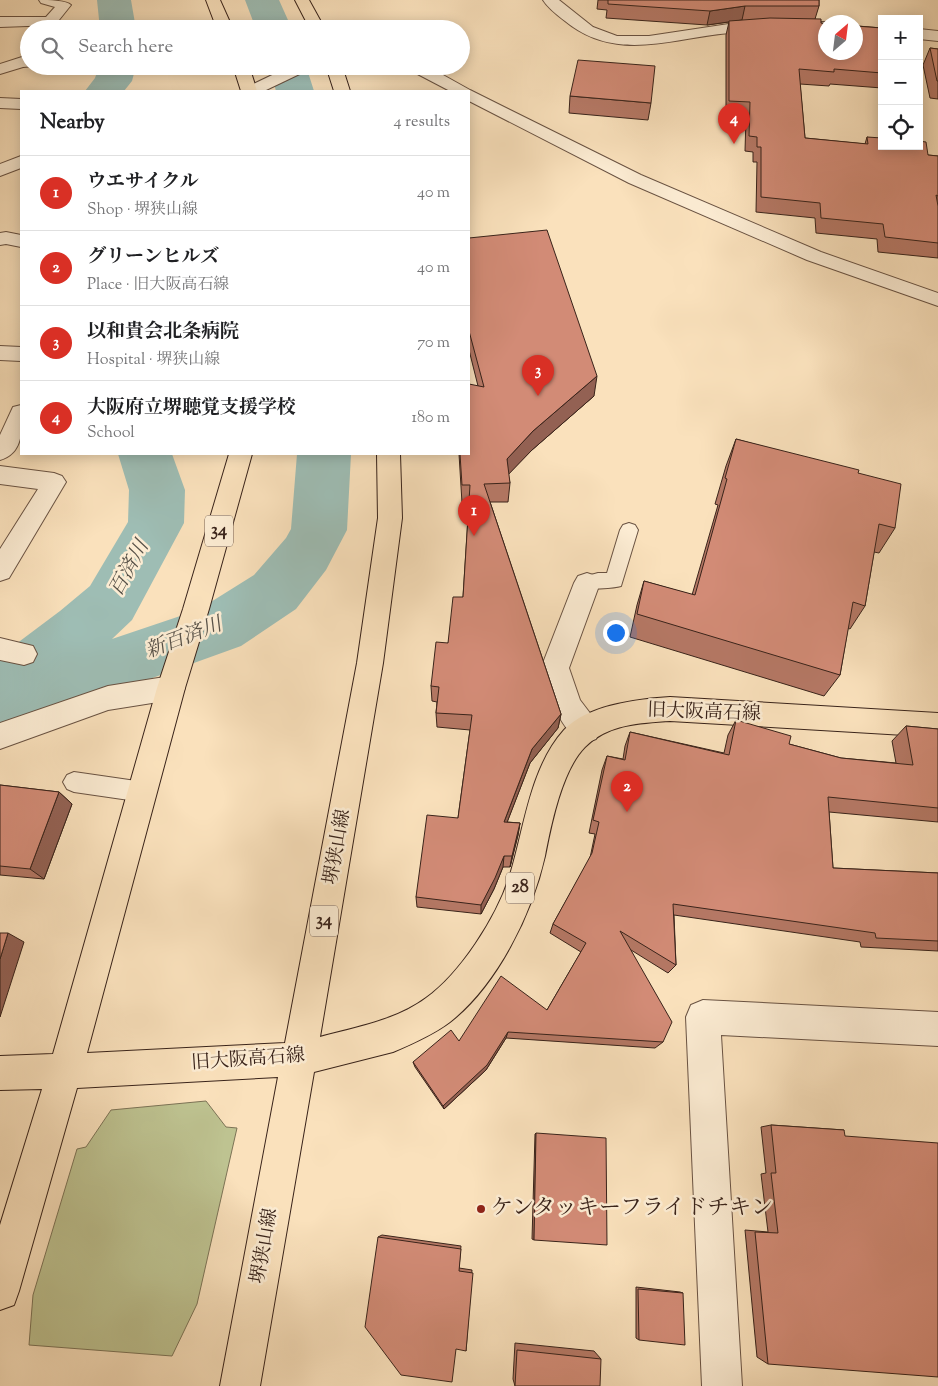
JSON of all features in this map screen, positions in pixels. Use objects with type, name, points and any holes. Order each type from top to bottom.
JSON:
[{"type":"main road","points":[[213,0],[221,20]]},
{"type":"main road","points":[[302,0],[313,20]]},
{"type":"main road","points":[[244,75],[250,90]]},
{"type":"main road","points":[[337,75],[342,90]]},
{"type":"main road","name":"34","points":[[0,1291],[47,1125],[65,1071],[174,677],[196,608],[240,455]]},
{"type":"main road","name":"堺狭山線","points":[[240,1386],[370,663],[390,518],[388,455]]},
{"type":"main road","name":"旧大阪高石線","points":[[0,1072],[65,1071],[299,1059],[393,1035],[438,1010],[483,962],[500,935],[524,880],[539,814],[560,759],[575,738],[599,722],[634,711],[670,709],[938,725]]},
{"type":"street","points":[[46,0],[64,5],[52,20]]},
{"type":"street","points":[[550,0],[582,28],[603,37],[624,41],[730,28],[768,26],[818,27]]},
{"type":"street","points":[[0,22],[20,22]]},
{"type":"street","points":[[923,34],[938,36]]},
{"type":"street","points":[[0,69],[20,63]]},
{"type":"street","points":[[252,90],[286,75]]},
{"type":"street","points":[[431,75],[460,90]]},
{"type":"street","points":[[470,96],[635,179],[814,256],[938,301]]},
{"type":"street","points":[[0,103],[20,104]]},
{"type":"street","points":[[0,171],[20,162]]},
{"type":"street","points":[[0,239],[6,238],[20,241]]},
{"type":"street","points":[[0,353],[20,354]]},
{"type":"street","points":[[0,452],[8,443],[20,415]]},
{"type":"street","points":[[0,475],[54,482],[0,571]]},
{"type":"street","points":[[586,730],[568,706],[555,668],[587,583]]},
{"type":"street","points":[[0,736],[174,677]]},
{"type":"street","points":[[722,1386],[703,1017],[938,1029]]},
{"type":"lane","points":[[587,583],[598,580],[614,582],[629,530]]},
{"type":"lane","points":[[74,782],[143,792]]},
{"type":"green space","points":[[206,1101],[226,1127],[237,1128],[197,1304],[172,1356],[29,1345],[33,1295],[77,1149],[86,1147],[111,1110]]},
{"type":"building","points":[[608,0],[819,0],[819,6],[745,6],[710,11],[608,4]]},
{"type":"building","points":[[770,18],[818,19],[818,60],[863,60],[863,27],[878,28],[878,73],[834,69],[834,72],[799,69],[805,138],[868,144],[867,137],[878,138],[878,150],[923,150],[923,142],[926,142],[928,155],[938,156],[938,196],[936,195],[938,206],[938,243],[885,237],[883,224],[821,218],[820,203],[761,197],[761,147],[757,147],[757,137],[749,136],[750,102],[729,101],[729,21]]},
{"type":"building","points":[[930,48],[938,49],[938,81],[937,81]]},
{"type":"building","points":[[578,60],[655,66],[651,103],[570,96]]},
{"type":"building","points":[[547,230],[597,376],[533,431],[507,459],[510,483],[484,484],[561,714],[532,749],[504,822],[520,823],[512,856],[504,856],[481,905],[416,897],[427,815],[458,818],[472,715],[436,713],[439,687],[431,686],[436,642],[448,643],[453,597],[463,597],[470,485],[462,485],[460,455],[470,455],[470,384],[484,387],[470,335],[470,238]]},
{"type":"building","points":[[736,439],[859,470],[858,473],[901,484],[895,528],[879,524],[865,606],[853,602],[840,675],[637,614],[644,581],[695,595]]},
{"type":"building","points":[[736,720],[791,736],[789,744],[841,758],[913,765],[906,726],[938,729],[938,808],[828,797],[833,868],[938,873],[938,941],[876,938],[875,933],[673,904],[676,965],[620,931],[672,1022],[663,1042],[508,1032],[487,1065],[443,1106],[413,1062],[451,1030],[459,1041],[501,976],[547,1010],[586,943],[553,924],[592,853],[599,822],[593,820],[607,756],[625,760],[630,732],[729,755]]},
{"type":"building","points":[[0,785],[59,792],[30,869],[0,866]]},
{"type":"building","points":[[0,933],[8,933],[0,959]]},
{"type":"building","points":[[771,1125],[844,1130],[845,1136],[938,1143],[938,1377],[768,1364],[755,1232],[778,1233],[771,1173],[776,1173]]},
{"type":"building","points":[[536,1133],[606,1138],[607,1245],[534,1240]]},
{"type":"building","points":[[378,1237],[461,1249],[459,1271],[473,1273],[466,1351],[456,1349],[452,1382],[401,1375],[365,1327]]},
{"type":"building","points":[[638,1289],[683,1293],[685,1345],[639,1340]]},
{"type":"building","points":[[517,1350],[601,1359],[600,1386],[515,1386]]},
{"type":"waterway","name":"百済川","points":[[114,0],[117,20]]},
{"type":"waterway","name":"新百済川","points":[[262,0],[270,20]]},
{"type":"waterway","name":"百済川","points":[[105,90],[113,81],[115,75]]},
{"type":"waterway","name":"新百済川","points":[[290,75],[295,90]]},
{"type":"waterway","name":"百済川","points":[[16,681],[41,659],[82,629],[111,603],[156,523],[157,490],[145,455]]},
{"type":"waterway","name":"新百済川","points":[[0,705],[219,628],[275,592],[306,554],[319,530],[324,455]]},
{"type":"place","name":"大阪府立堺聴覚支援学校","points":[[734,144]]},
{"type":"place","name":"以和貴会北条病院","points":[[538,396]]},
{"type":"place","name":"ウエサイクル","points":[[474,536]]},
{"type":"place","name":"グリーンヒルズ","points":[[627,812]]},
{"type":"place","name":"ケンタッキーフライドチキン","points":[[481,1209]]}]
